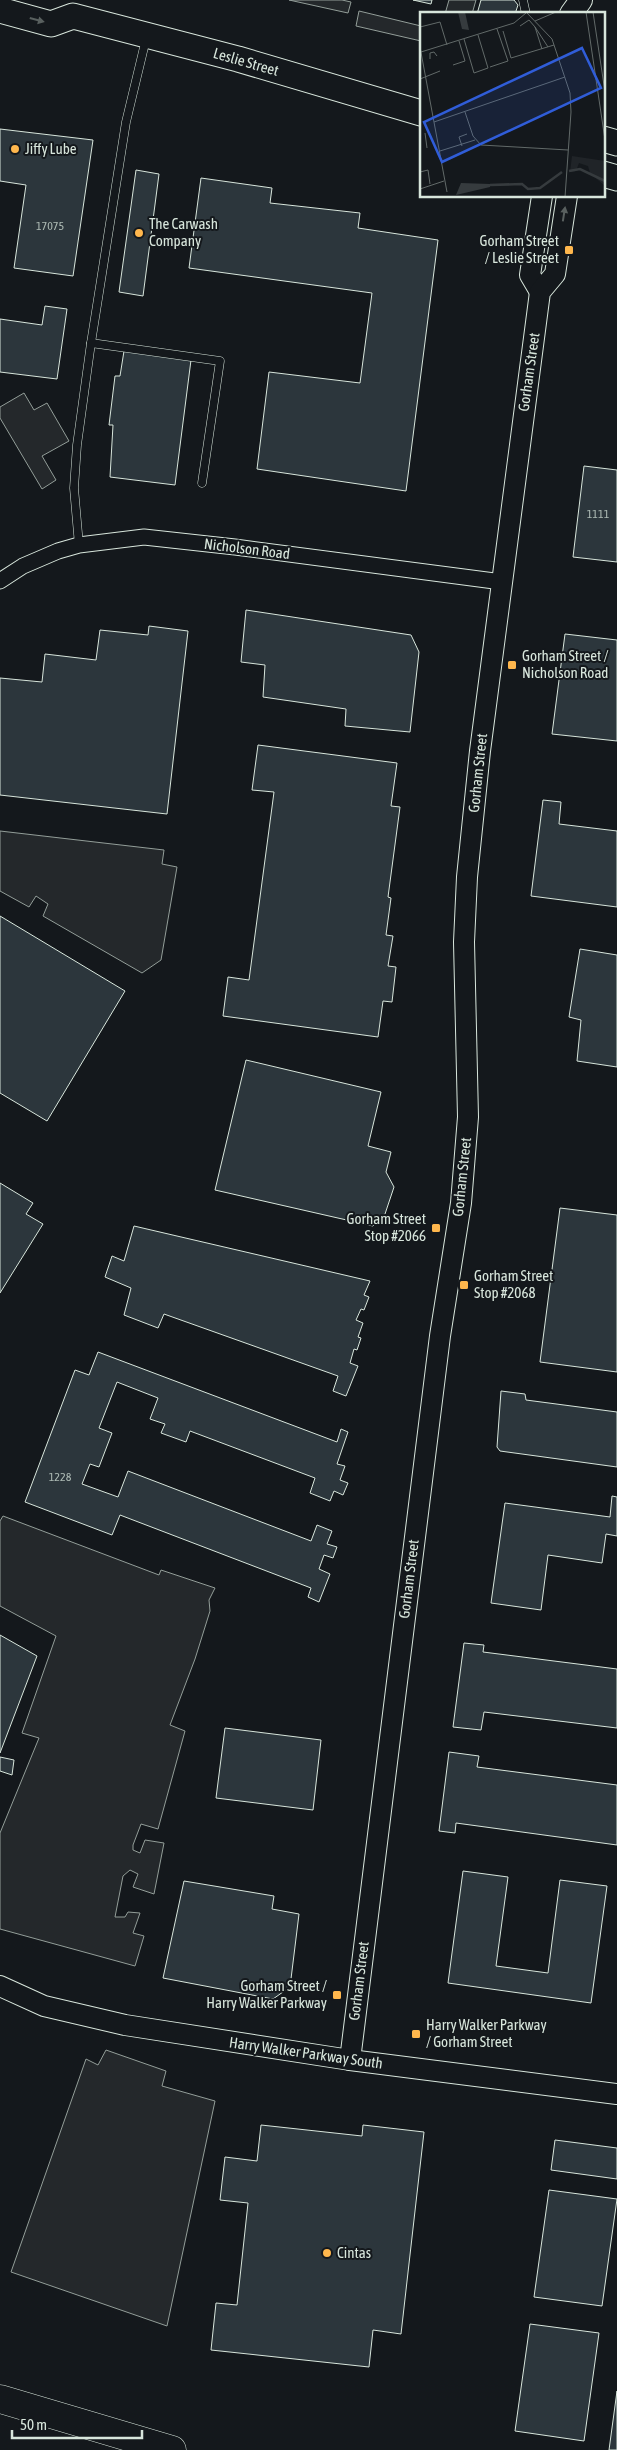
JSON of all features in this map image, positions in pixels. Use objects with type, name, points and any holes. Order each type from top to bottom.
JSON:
[{"type":"highway","points":[[0,2399],[172,2450]]},
{"type":"main road","points":[[572,12],[581,0]]},
{"type":"main road","name":"Leslie Street","points":[[0,10],[51,24],[66,8],[147,35],[420,112]]},
{"type":"main road","points":[[604,139],[617,143]]},
{"type":"main road","points":[[604,174],[617,178]]},
{"type":"street","name":"Gorham Street","points":[[350,2060],[438,1345],[461,1203],[468,1117],[464,942],[467,877],[480,751],[540,292],[530,275],[542,198]]},
{"type":"street","points":[[540,292],[555,274],[567,198]]},
{"type":"street","name":"Nicholson Road","points":[[0,581],[23,566],[58,551],[79,545],[144,537],[235,546],[502,582]]},
{"type":"street","name":"Harry Walker Parkway South","points":[[0,1986],[44,2006],[125,2025],[350,2060],[617,2094]]},
{"type":"lane","points":[[79,545],[74,488],[77,446],[91,343],[126,122],[147,35]]},
{"type":"lane","points":[[91,343],[220,361],[202,483]]},
{"type":"shaded area","points":[[289,0],[342,0],[351,2],[348,13]]},
{"type":"shaded area","points":[[449,0],[476,0],[473,12],[446,12]]},
{"type":"shaded area","points":[[359,11],[420,26],[420,41],[356,26]]},
{"type":"shaded area","points":[[24,393],[34,410],[47,403],[69,441],[42,456],[56,480],[42,489],[0,418],[0,407]]},
{"type":"shaded area","points":[[0,831],[164,850],[162,864],[177,867],[161,960],[142,973],[43,916],[48,904],[36,896],[29,907],[0,891]]},
{"type":"shaded area","points":[[3,1516],[159,1575],[161,1570],[215,1588],[209,1600],[210,1611],[195,1659],[170,1725],[185,1731],[158,1829],[141,1824],[133,1845],[133,1850],[140,1853],[145,1840],[164,1843],[154,1894],[133,1887],[138,1874],[130,1870],[123,1876],[115,1917],[125,1917],[128,1912],[140,1913],[133,1933],[144,1936],[135,1966],[0,1929],[0,1833],[39,1738],[22,1733],[56,1636],[0,1606],[0,1521]]},
{"type":"shaded area","points":[[106,2050],[166,2071],[162,2086],[215,2101],[167,2326],[11,2272],[86,2059],[98,2065]]},
{"type":"building","points":[[413,0],[432,0],[431,4]]},
{"type":"building","points":[[481,0],[514,0],[518,5],[516,12],[478,12]]},
{"type":"building","points":[[0,129],[93,140],[73,276],[14,268],[26,185],[0,181]]},
{"type":"building","name":"The Carwash Company","points":[[136,170],[159,174],[143,296],[119,292]]},
{"type":"building","points":[[201,178],[272,188],[270,203],[360,213],[358,228],[438,240],[406,491],[257,469],[269,372],[360,383],[372,293],[189,268]]},
{"type":"building","points":[[45,306],[67,309],[57,379],[0,372],[0,319],[42,325]]},
{"type":"building","points":[[124,351],[191,360],[175,485],[110,477],[113,425],[109,425],[115,376],[120,376]]},
{"type":"building","points":[[584,466],[617,470],[617,562],[573,557]]},
{"type":"building","points":[[246,610],[411,635],[419,652],[410,732],[345,726],[346,709],[263,697],[265,665],[241,662]]},
{"type":"building","points":[[149,626],[188,631],[167,814],[0,795],[0,678],[42,682],[45,654],[96,660],[100,630],[148,635]]},
{"type":"building","points":[[565,634],[617,640],[617,741],[552,734]]},
{"type":"building","points":[[258,745],[397,763],[391,806],[400,807],[388,897],[391,898],[386,935],[393,936],[388,966],[396,967],[392,1002],[383,1001],[378,1037],[223,1016],[228,977],[249,980],[274,792],[252,790]]},
{"type":"building","points":[[543,800],[561,802],[559,824],[617,831],[617,907],[531,896]]},
{"type":"building","points":[[0,916],[125,991],[47,1121],[0,1093]]},
{"type":"building","points":[[580,949],[617,955],[617,1067],[577,1061],[581,1020],[569,1017]]},
{"type":"building","points":[[246,1060],[381,1092],[368,1146],[391,1152],[386,1172],[394,1187],[385,1214],[373,1226],[215,1190]]},
{"type":"building","points":[[0,1183],[33,1203],[26,1214],[43,1224],[0,1293]]},
{"type":"building","points":[[560,1208],[617,1215],[617,1372],[540,1362]]},
{"type":"building","points":[[134,1226],[370,1281],[364,1295],[369,1297],[364,1310],[361,1309],[356,1320],[363,1323],[358,1337],[361,1338],[357,1350],[354,1349],[350,1363],[358,1366],[346,1396],[333,1391],[338,1376],[164,1314],[158,1328],[124,1315],[131,1288],[105,1277],[112,1256],[124,1261]]},
{"type":"building","points":[[98,1352],[337,1442],[341,1429],[348,1432],[337,1464],[345,1466],[340,1480],[348,1483],[343,1495],[334,1491],[330,1501],[310,1493],[315,1478],[190,1431],[186,1442],[161,1433],[165,1424],[150,1419],[158,1398],[117,1382],[99,1428],[112,1433],[99,1467],[90,1464],[82,1484],[118,1497],[128,1471],[311,1541],[317,1525],[332,1531],[327,1544],[337,1547],[333,1558],[324,1555],[319,1569],[330,1574],[319,1602],[308,1597],[311,1588],[120,1515],[112,1535],[25,1502],[75,1370],[89,1375]]},
{"type":"building","points":[[501,1391],[525,1394],[526,1400],[617,1412],[617,1467],[500,1451],[497,1447]]},
{"type":"building","points":[[612,1496],[617,1497],[617,1536],[606,1534],[602,1563],[548,1555],[541,1610],[491,1603],[505,1503],[610,1517]]},
{"type":"building","points":[[0,1635],[37,1656],[0,1753]]},
{"type":"building","points":[[464,1643],[484,1645],[483,1652],[617,1669],[617,1728],[484,1712],[481,1730],[453,1727]]},
{"type":"building","points":[[225,1728],[321,1740],[313,1810],[216,1798]]},
{"type":"building","points":[[449,1752],[479,1756],[477,1767],[617,1785],[617,1845],[456,1823],[455,1833],[439,1831]]},
{"type":"building","points":[[0,1757],[14,1760],[12,1775],[0,1771]]},
{"type":"building","points":[[463,1871],[508,1877],[496,1966],[548,1973],[560,1880],[607,1886],[591,2003],[448,1983]]},
{"type":"building","points":[[184,1881],[274,1896],[272,1909],[299,1914],[290,1987],[273,1999],[163,1978]]},
{"type":"building","name":"Cintas","points":[[261,2125],[362,2136],[363,2125],[424,2132],[401,2334],[373,2330],[369,2367],[211,2350],[216,2303],[237,2305],[248,2203],[220,2200],[225,2157],[257,2161]]},
{"type":"building","points":[[555,2140],[617,2148],[617,2179],[551,2170]]},
{"type":"building","points":[[549,2190],[617,2199],[602,2306],[534,2297]]},
{"type":"building","points":[[530,2324],[599,2333],[584,2441],[515,2431]]},
{"type":"building","points":[[617,2391],[617,2450],[609,2450]]},
{"type":"place","name":"Jiffy Lube","points":[[15,149]]},
{"type":"place","name":"The Carwash Company","points":[[139,233]]},
{"type":"place","name":"Gorham Street / Leslie Street","points":[[569,250]]},
{"type":"place","name":"Gorham Street / Nicholson Road","points":[[512,665]]},
{"type":"place","name":"Gorham Street Stop #2066","points":[[436,1228]]},
{"type":"place","name":"Gorham Street Stop #2068","points":[[464,1285]]},
{"type":"place","name":"Gorham Street / Harry Walker Parkway","points":[[337,1995]]},
{"type":"place","name":"Harry Walker Parkway / Gorham Street","points":[[416,2034]]},
{"type":"place","name":"Cintas","points":[[327,2253]]}]
